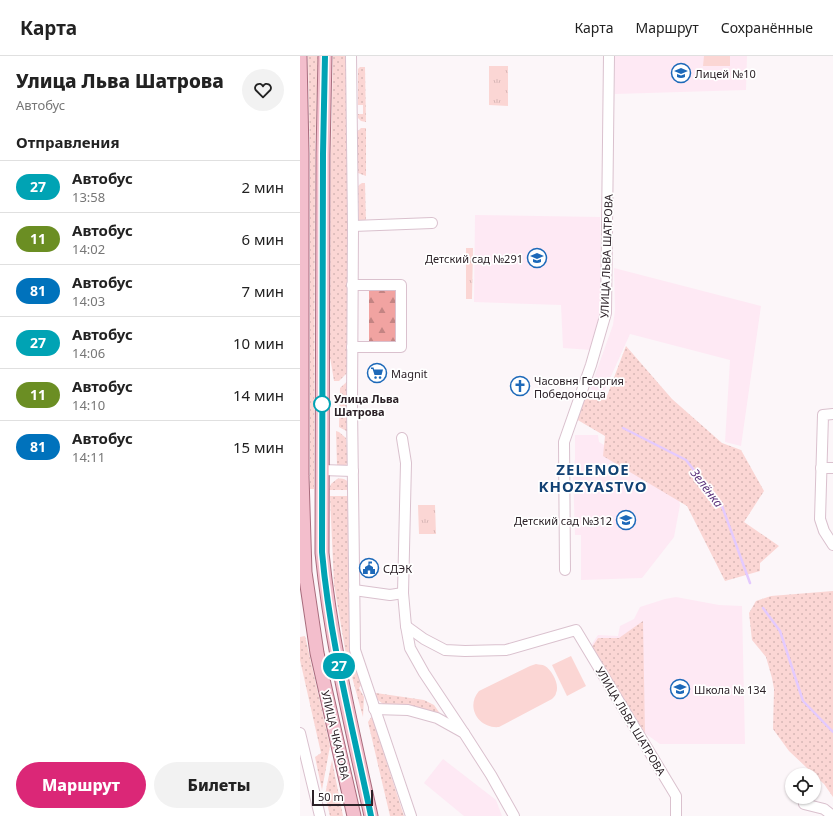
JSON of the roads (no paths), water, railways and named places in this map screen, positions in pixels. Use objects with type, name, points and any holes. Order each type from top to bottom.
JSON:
[{"type":"main road","name":"УЛИЦА ЧКАЛОВА","points":[[300,56],[302,153],[301,476],[305,572],[317,653],[354,816]]},
{"type":"main road","name":"УЛИЦА ЧКАЛОВА","points":[[325,56],[323,154],[322,552],[334,644],[371,816]]},
{"type":"street","points":[[351,56],[353,226],[352,406],[355,650],[411,816]]},
{"type":"street","name":"УЛИЦА ЛЬВА ШАТРОВА","points":[[565,570],[564,442],[591,365],[606,313],[609,56]]},
{"type":"street","points":[[353,226],[432,223]]},
{"type":"street","points":[[352,285],[401,285],[401,346],[352,347]]},
{"type":"street","points":[[833,414],[823,415],[820,518],[824,531],[833,545]]},
{"type":"street","points":[[402,438],[406,463],[403,594],[410,648],[491,775],[514,816]]},
{"type":"street","points":[[821,468],[833,468]]},
{"type":"street","points":[[322,470],[353,471]]},
{"type":"street","points":[[354,590],[390,595],[403,594]]},
{"type":"street","name":"УЛИЦА ЛЬВА ШАТРОВА","points":[[406,626],[424,639],[445,650],[465,651],[506,650],[576,630],[676,796],[676,816]]},
{"type":"street","points":[[374,709],[408,710],[437,718],[464,733]]},
{"type":"street","points":[[300,733],[320,816]]},
{"type":"street","points":[[804,804],[824,809],[833,816]]},
{"type":"waterway","name":"Зелёнка","points":[[623,428],[686,460],[722,506],[750,583]]},
{"type":"waterway","name":"Зелёнка","points":[[763,608],[780,631],[803,701],[833,732]]},
{"type":"place","name":"Лицей №10","points":[[681,73]]},
{"type":"place","name":"Детский сад №291","points":[[537,258]]},
{"type":"place","name":"Magnit","points":[[377,373]]},
{"type":"place","name":"Часовня Георгия Победоносца","points":[[520,386]]},
{"type":"place","name":"Улица Льва Шатрова","points":[[322,404]]},
{"type":"place","name":"Детский сад №312","points":[[626,520]]},
{"type":"place","name":"СДЭК","points":[[369,568]]},
{"type":"place","name":"Школа № 134","points":[[680,689]]},
{"type":"district","name":"ZELENOE KHOZYASTVO","points":[[593,478]]}]
